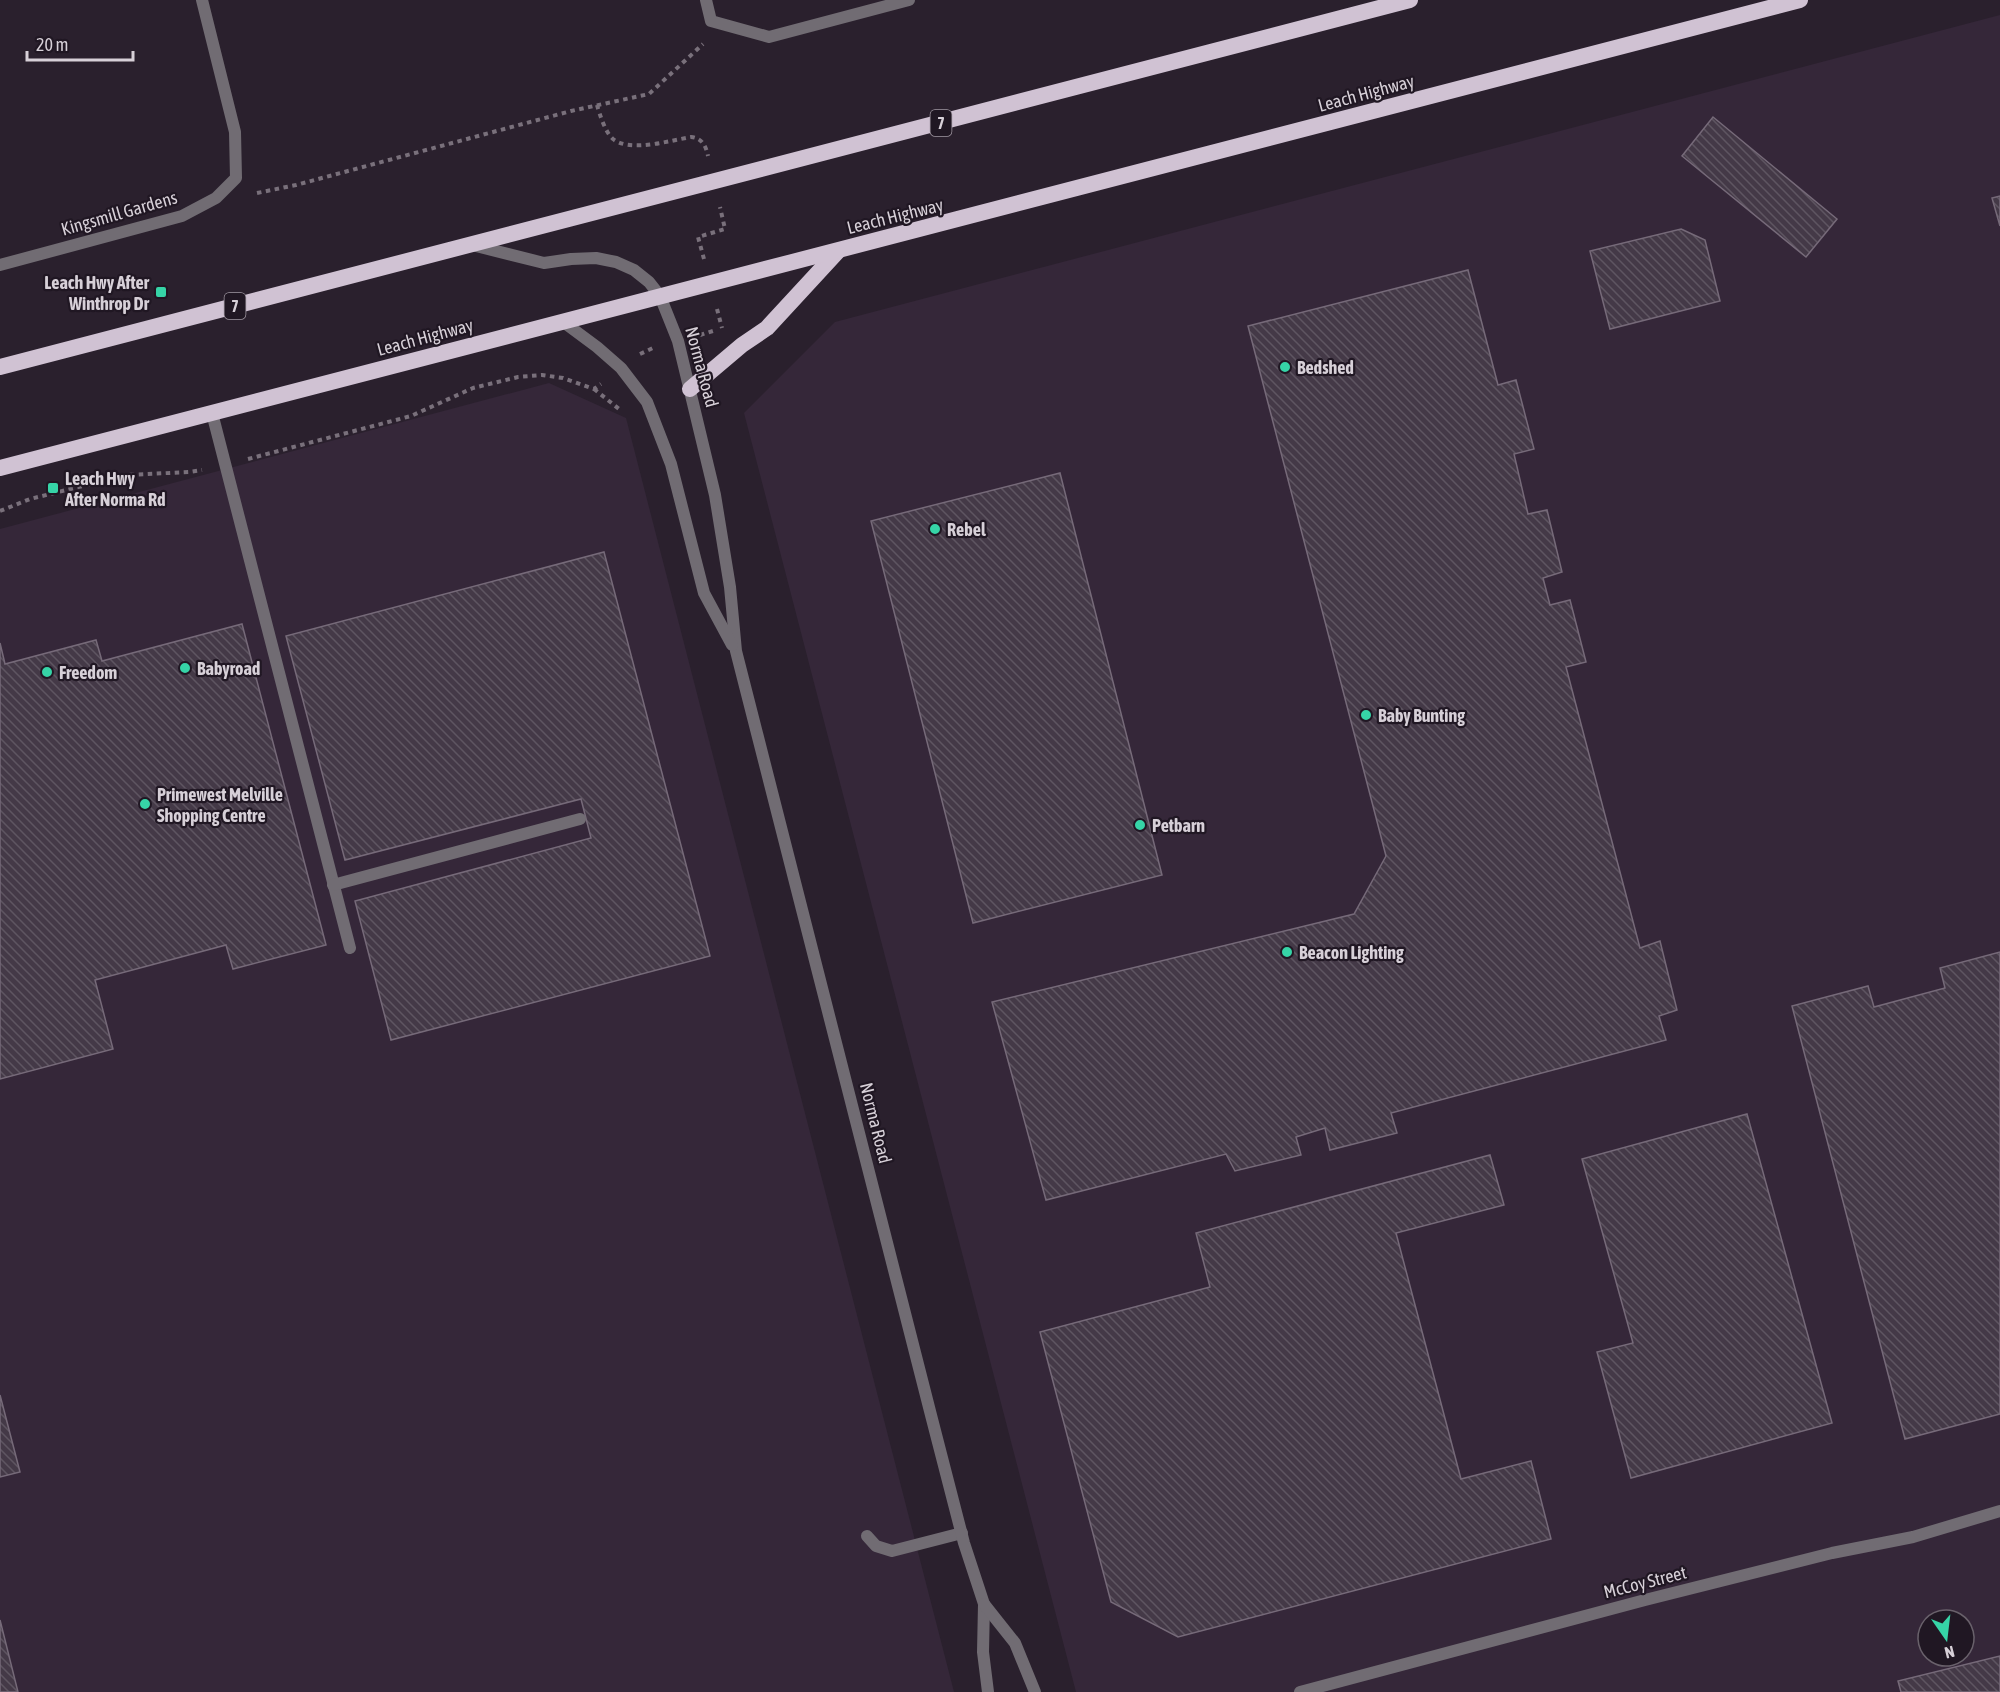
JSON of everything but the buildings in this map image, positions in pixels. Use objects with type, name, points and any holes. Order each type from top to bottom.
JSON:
[{"type":"highway","name":"7","points":[[0,367],[1410,0]]},
{"type":"highway","name":"Leach Highway","points":[[0,468],[1800,0]]},
{"type":"highway","points":[[690,389],[742,345],[767,328],[838,250]]},
{"type":"street","points":[[202,0],[235,132],[236,178]]},
{"type":"street","points":[[706,0],[711,21],[769,37],[909,0]]},
{"type":"street","name":"Kingsmill Gardens","points":[[0,265],[182,216],[216,198],[236,178]]},
{"type":"street","name":"Norma Road","points":[[471,244],[544,263],[596,258],[616,262],[634,270],[649,282],[660,296],[676,334],[715,495],[730,587],[736,651],[962,1533],[984,1604],[982,1652],[988,1692]]},
{"type":"street","name":"Norma Road","points":[[562,321],[621,368],[647,402],[671,464],[704,593],[736,651]]},
{"type":"street","points":[[212,413],[350,948]]},
{"type":"street","points":[[333,885],[580,819]]},
{"type":"street","name":"McCoy Street","points":[[1300,1692],[1689,1589],[1832,1553],[1912,1537],[2000,1511]]},
{"type":"street","points":[[867,1536],[876,1546],[892,1551],[962,1533]]},
{"type":"street","name":"Norma Road","points":[[984,1604],[1015,1643],[1035,1692]]},
{"type":"path","points":[[236,178],[250,194],[296,185],[571,111],[649,94],[694,54],[722,24]]},
{"type":"path","points":[[597,105],[613,139],[634,146],[691,137],[698,138],[706,150]]},
{"type":"path","points":[[702,254],[698,237],[725,229],[720,210]]},
{"type":"path","points":[[702,335],[722,328]]},
{"type":"path","points":[[635,357],[659,345]]},
{"type":"path","points":[[0,511],[30,499],[127,475],[189,472],[226,465],[411,416],[473,388],[518,377],[542,375],[563,378],[594,389],[620,410]]},
{"type":"path","points":[[594,389],[607,380]]},
{"type":"shaded area","points":[[2000,15],[2000,1692],[1076,1692],[744,413],[835,322]]},
{"type":"shaded area","points":[[549,383],[626,418],[954,1692],[0,1692],[0,529]]},
{"type":"place","name":"Leach Hwy After Winthrop Dr","points":[[161,292]]},
{"type":"place","name":"Bedshed","points":[[1285,367]]},
{"type":"place","name":"Leach Hwy After Norma Rd","points":[[53,488]]},
{"type":"place","name":"Rebel","points":[[935,529]]},
{"type":"place","name":"Babyroad","points":[[185,668]]},
{"type":"place","name":"Freedom","points":[[47,672]]},
{"type":"place","name":"Baby Bunting","points":[[1366,715]]},
{"type":"place","name":"Primewest Melville Shopping Centre","points":[[145,804]]},
{"type":"place","name":"Petbarn","points":[[1140,825]]},
{"type":"place","name":"Beacon Lighting","points":[[1287,952]]}]
